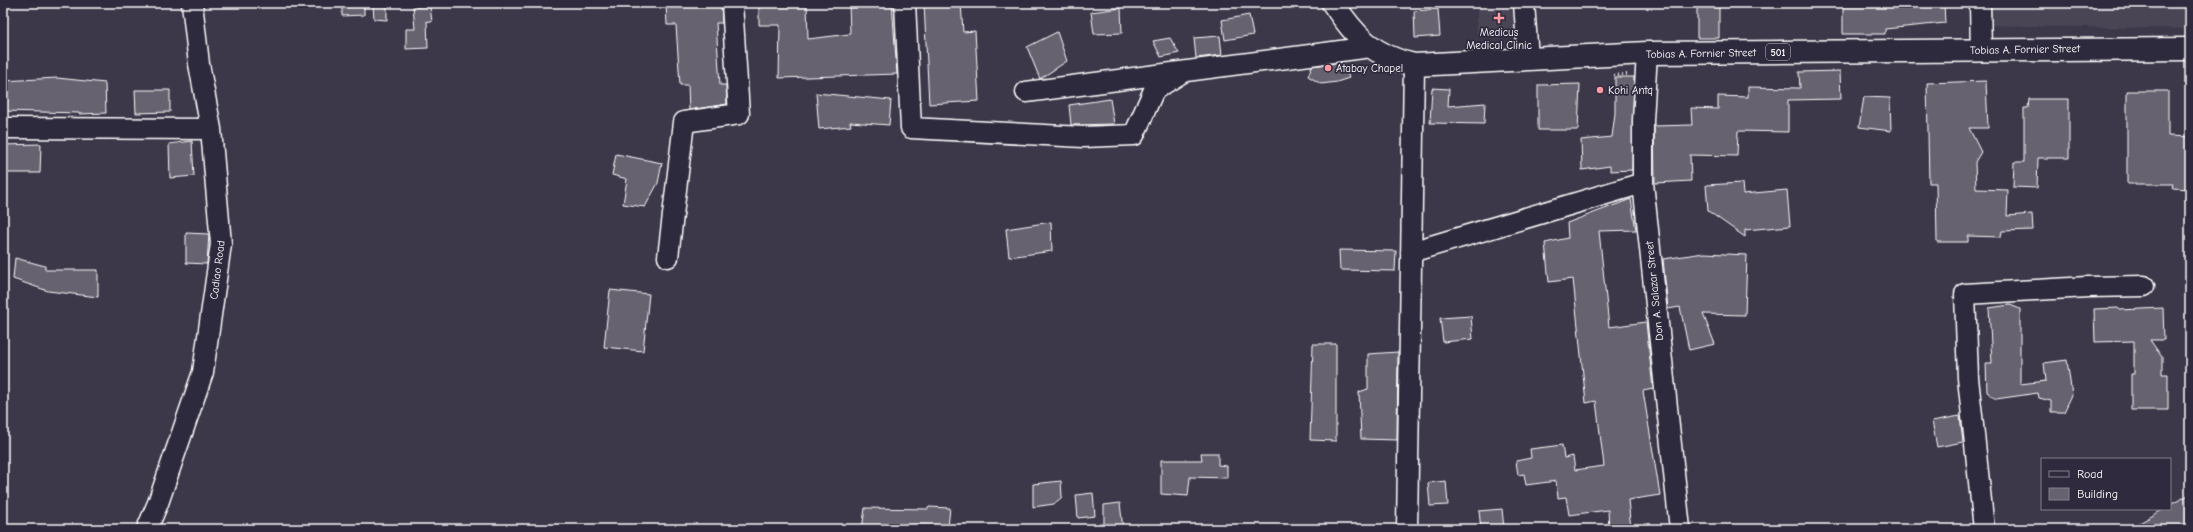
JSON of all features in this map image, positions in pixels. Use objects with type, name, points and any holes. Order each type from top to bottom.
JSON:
[{"type":"main road","name":"Tobias A. Fornier Street","points":[[1333,3],[1356,34],[1371,48],[1392,60],[1414,65],[1647,53],[2190,49]]},
{"type":"street","name":"Cadiao Road","points":[[147,529],[158,503],[203,372],[221,244],[211,129],[199,64],[192,3]]},
{"type":"street","points":[[668,258],[684,122],[739,114],[732,3]]},
{"type":"street","points":[[905,3],[911,128],[1083,137],[1134,135],[1154,90],[1183,72]]},
{"type":"street","points":[[1524,3],[1528,58]]},
{"type":"street","points":[[1980,3],[1980,50]]},
{"type":"street","points":[[1026,92],[1371,48]]},
{"type":"street","name":"Don A. Salazar Street","points":[[1647,53],[1643,120],[1643,183],[1680,529]]},
{"type":"street","points":[[1407,529],[1414,65]]},
{"type":"street","points":[[3,128],[211,129]]},
{"type":"street","points":[[1411,252],[1643,183]]},
{"type":"street","points":[[1984,529],[1968,378],[1965,294],[2088,287],[2144,286]]},
{"type":"shaded area","name":"Medicus Medical Clinic","points":[[1477,3],[1520,3],[1521,32],[1477,35]]},
{"type":"shaded area","points":[[1972,3],[2190,3],[2190,29],[1973,25]]},
{"type":"building","points":[[342,3],[364,3],[364,15],[342,16]]},
{"type":"building","points":[[666,3],[721,3],[722,23],[716,23],[720,85],[726,85],[727,104],[689,110],[688,85],[680,85],[676,25],[667,25]]},
{"type":"building","points":[[759,3],[807,3],[808,39],[850,34],[849,3],[892,3],[897,74],[779,78],[780,25],[759,25]]},
{"type":"building","points":[[924,3],[961,3],[963,32],[975,31],[979,101],[929,104]]},
{"type":"building","points":[[1843,3],[1944,3],[1945,23],[1885,29],[1885,34],[1843,34]]},
{"type":"building","points":[[373,5],[387,5],[387,20],[374,19]]},
{"type":"building","points":[[430,6],[432,22],[427,21],[428,48],[406,49],[406,29],[415,29],[413,7]]},
{"type":"building","points":[[1697,7],[1719,7],[1719,38],[1697,38]]},
{"type":"building","points":[[1121,8],[1122,33],[1094,34],[1091,12]]},
{"type":"building","points":[[1438,9],[1440,36],[1415,38],[1414,11]]},
{"type":"building","points":[[1249,15],[1253,35],[1225,40],[1222,20]]},
{"type":"building","points":[[1057,32],[1067,61],[1040,79],[1027,47]]},
{"type":"building","points":[[1220,36],[1222,55],[1196,58],[1194,38]]},
{"type":"building","points":[[1170,38],[1179,53],[1161,57],[1153,41]]},
{"type":"building","name":"Atabay Chapel","points":[[1343,62],[1349,78],[1337,82],[1321,84],[1308,76],[1312,66]]},
{"type":"building","points":[[1840,71],[1841,99],[1788,100],[1788,132],[1738,131],[1737,156],[1690,155],[1691,181],[1655,183],[1654,126],[1692,125],[1691,108],[1718,109],[1718,96],[1748,97],[1748,87],[1800,88],[1799,72]]},
{"type":"building","points":[[1615,77],[1634,77],[1632,170],[1610,171],[1610,166],[1582,170],[1581,140],[1612,137],[1615,113]]},
{"type":"building","points":[[57,78],[105,83],[106,113],[79,114],[3,111],[3,81]]},
{"type":"building","points":[[1986,81],[1988,128],[1969,128],[1981,152],[1975,162],[1976,189],[2008,190],[2007,216],[2032,214],[2033,230],[2002,231],[2001,237],[1968,236],[1968,242],[1937,242],[1936,183],[1929,183],[1927,83]]},
{"type":"building","points":[[1580,84],[1578,130],[1538,130],[1538,85]]},
{"type":"building","points":[[1432,88],[1449,89],[1448,106],[1485,103],[1484,124],[1430,123]]},
{"type":"building","points":[[135,90],[170,90],[170,112],[136,113]]},
{"type":"building","points":[[2127,91],[2168,91],[2168,136],[2190,137],[2190,189],[2172,188],[2173,184],[2127,184]]},
{"type":"building","points":[[816,93],[891,100],[889,125],[850,122],[851,126],[819,129]]},
{"type":"building","points":[[1864,97],[1890,98],[1891,131],[1859,127]]},
{"type":"building","points":[[1110,99],[1114,124],[1071,125],[1069,105]]},
{"type":"building","points":[[2029,99],[2069,99],[2069,158],[2038,158],[2037,188],[2013,187],[2014,162],[2024,162],[2024,108],[2028,108]]},
{"type":"building","points":[[192,141],[194,176],[170,178],[169,144]]},
{"type":"building","points":[[41,144],[40,173],[3,173],[3,145]]},
{"type":"building","points":[[616,154],[662,163],[658,183],[645,207],[623,204],[627,179],[612,175]]},
{"type":"building","points":[[1742,183],[1743,194],[1787,190],[1790,226],[1745,230],[1745,237],[1708,211],[1706,185]]},
{"type":"building","points":[[1631,199],[1636,230],[1599,231],[1609,327],[1646,322],[1653,389],[1643,391],[1660,495],[1628,500],[1631,529],[1609,529],[1608,510],[1569,515],[1566,497],[1558,498],[1556,481],[1526,485],[1524,474],[1518,475],[1516,461],[1531,458],[1530,449],[1562,445],[1564,458],[1573,456],[1575,470],[1604,466],[1596,401],[1586,403],[1573,279],[1549,282],[1545,243],[1568,238],[1567,223]]},
{"type":"building","points":[[1051,222],[1052,251],[1009,257],[1006,229]]},
{"type":"building","points":[[186,233],[209,234],[207,264],[186,263]]},
{"type":"building","points":[[1339,250],[1396,251],[1395,271],[1340,270]]},
{"type":"building","points":[[1704,253],[1747,255],[1745,315],[1703,314],[1715,344],[1689,350],[1680,307],[1668,309],[1663,259]]},
{"type":"building","points":[[15,258],[45,266],[45,270],[98,270],[98,297],[48,291],[13,279]]},
{"type":"building","points":[[610,290],[649,294],[643,351],[604,347]]},
{"type":"building","points":[[2010,305],[2020,309],[2020,384],[2046,381],[2044,363],[2067,360],[2072,395],[2064,412],[2051,412],[2051,401],[2039,398],[2038,393],[1996,399],[1987,392],[1986,363],[1992,363],[1989,308]]},
{"type":"building","points":[[2118,308],[2120,310],[2163,308],[2164,340],[2150,340],[2162,357],[2162,374],[2168,374],[2168,410],[2131,410],[2131,374],[2134,374],[2134,341],[2095,342],[2094,309]]},
{"type":"building","points":[[1471,316],[1473,339],[1443,342],[1440,318]]},
{"type":"building","points":[[1313,344],[1336,344],[1336,441],[1310,440]]},
{"type":"building","points":[[1398,352],[1397,440],[1361,439],[1359,392],[1368,389],[1368,354]]},
{"type":"building","points":[[1960,416],[1963,442],[1937,447],[1932,421]]},
{"type":"building","points":[[1201,453],[1218,453],[1218,465],[1227,466],[1227,478],[1190,477],[1188,496],[1161,494],[1161,460],[1202,460]]},
{"type":"building","points":[[1061,481],[1062,497],[1054,504],[1033,507],[1033,484]]},
{"type":"building","points":[[1446,481],[1448,505],[1430,506],[1428,483]]},
{"type":"building","points":[[1093,493],[1095,516],[1078,518],[1076,495]]},
{"type":"building","points":[[2190,494],[2190,529],[2129,529],[2162,510],[2171,510],[2171,504]]},
{"type":"building","points":[[1120,503],[1123,529],[1104,529],[1104,505]]},
{"type":"building","points":[[929,507],[950,508],[948,527],[912,525],[913,529],[862,529],[865,508],[928,509]]},
{"type":"building","points":[[1502,509],[1504,529],[1481,529],[1479,511]]},
{"type":"place","name":"Medicus Medical Clinic","points":[[1499,18]]},
{"type":"place","name":"Atabay Chapel","points":[[1328,68]]},
{"type":"place","name":"Kohi Antq","points":[[1600,90]]}]
